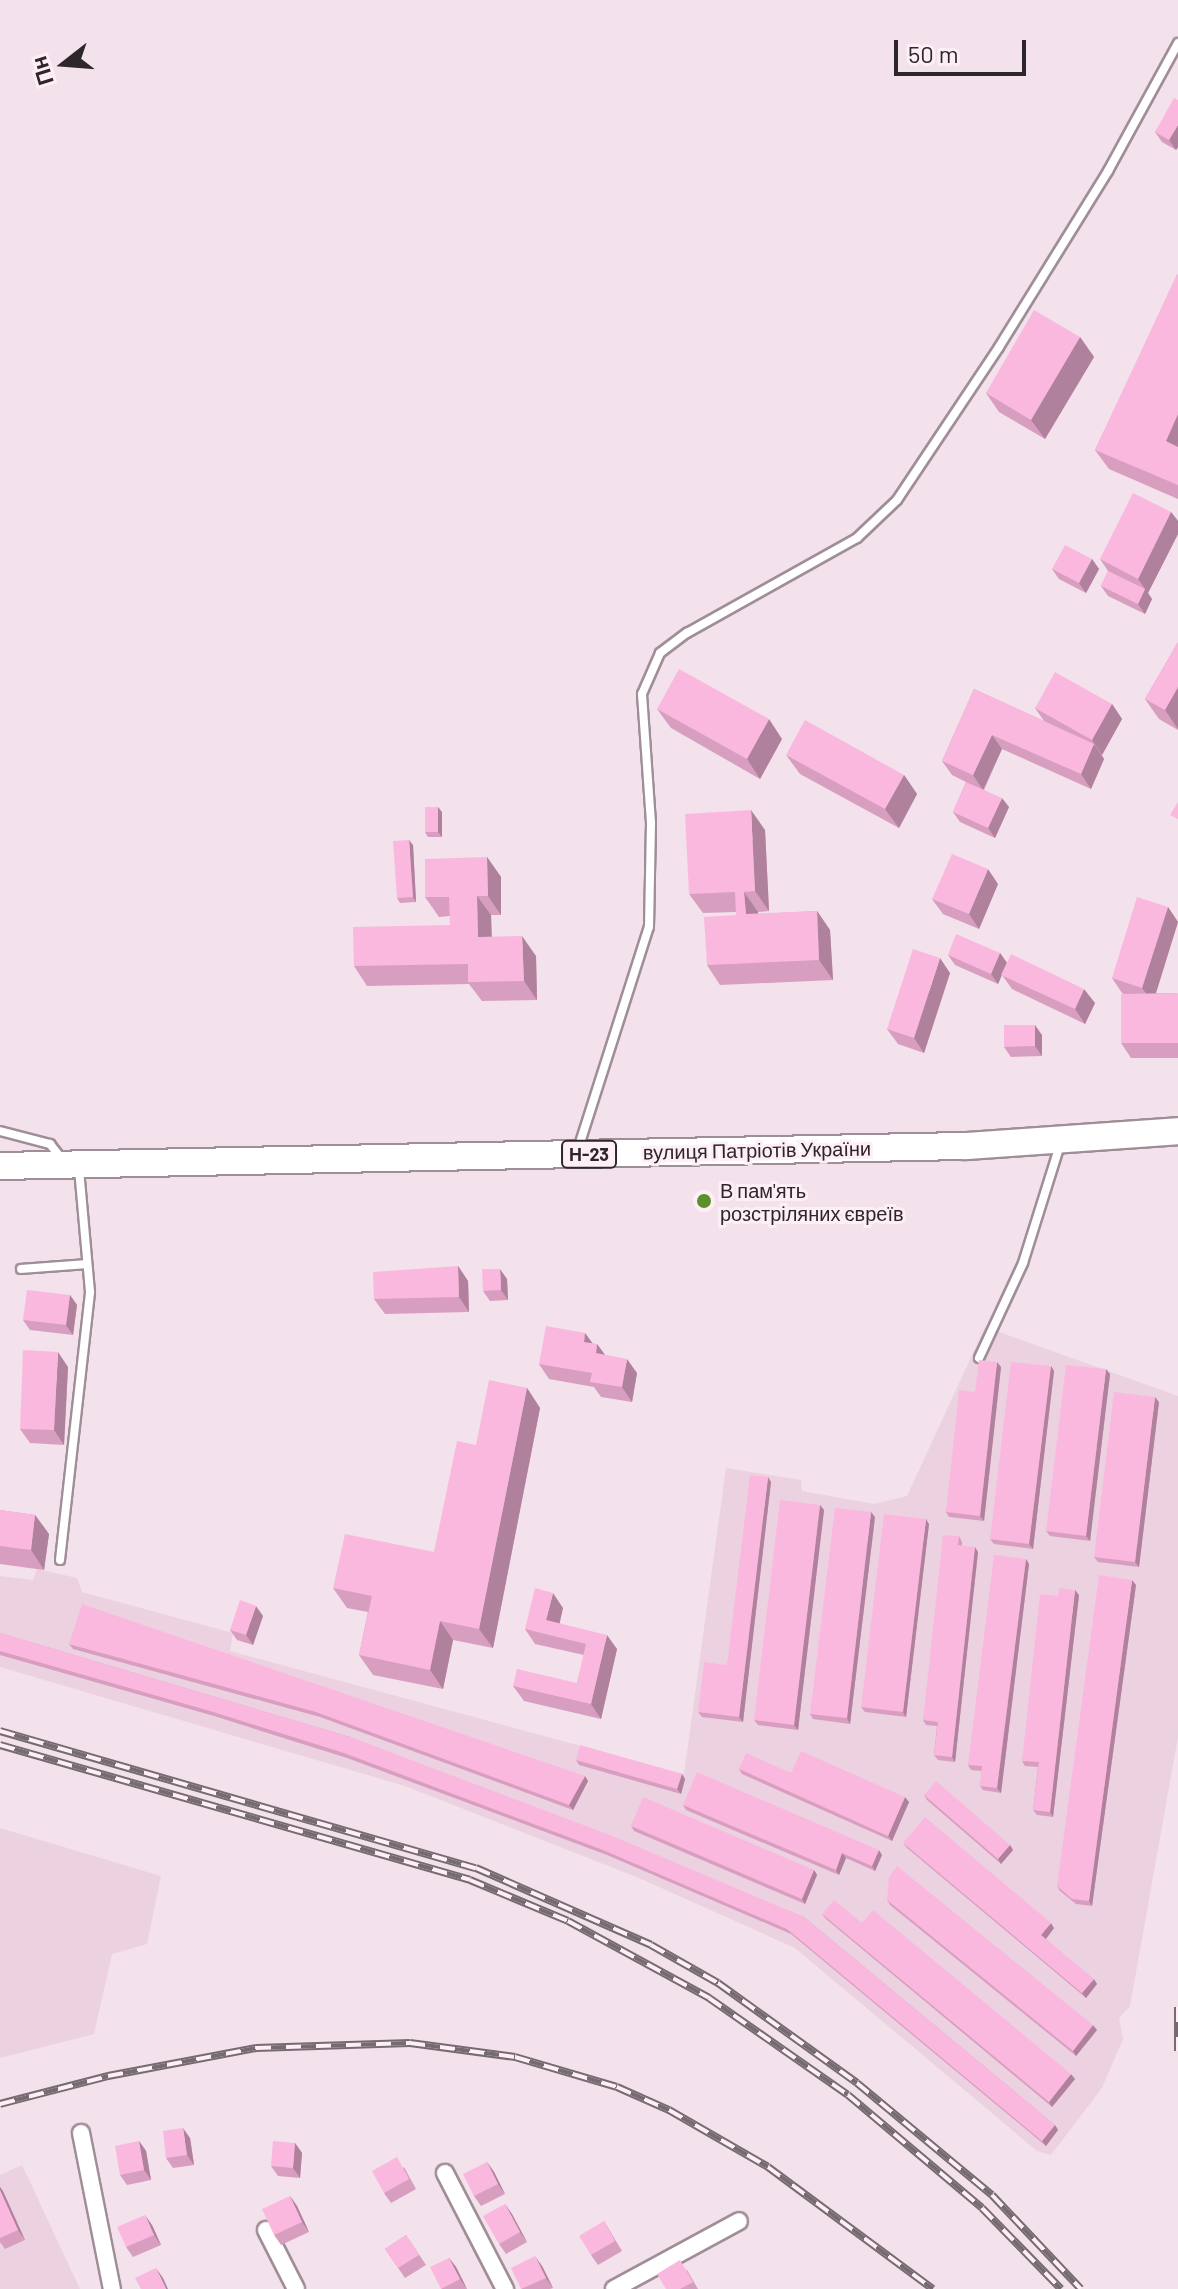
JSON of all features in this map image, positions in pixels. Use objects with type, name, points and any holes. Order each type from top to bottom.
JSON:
[{"type":"main road","name":"вулиця Патріотів України","points":[[0,1166],[966,1146],[1178,1131]]},
{"type":"street","points":[[81,2133],[112,2289]]},
{"type":"street","points":[[445,2173],[505,2289]]},
{"type":"street","points":[[614,2289],[739,2221]]},
{"type":"street","points":[[266,2230],[296,2289]]},
{"type":"lane","points":[[577,1154],[649,927],[651,823],[642,694],[660,653],[687,633],[857,538],[897,500],[1091,198],[1178,43]]},
{"type":"lane","points":[[0,1131],[50,1144],[72,1164],[87,1264],[90,1292],[60,1560]]},
{"type":"lane","points":[[979,1358],[1023,1263],[1063,1137]]},
{"type":"lane","points":[[21,1269],[87,1264]]},
{"type":"shaded area","points":[[985,1327],[1178,1396],[1178,1737],[1130,2006],[1119,2018],[1123,2039],[1102,2088],[1051,2155],[1037,2151],[795,1948],[639,1878],[405,1786],[0,1667],[0,1576],[33,1580],[37,1569],[77,1578],[82,1592],[233,1633],[230,1651],[684,1774],[726,1468],[801,1480],[802,1491],[874,1504],[907,1496]]},
{"type":"shaded area","points":[[0,1828],[161,1876],[147,1944],[112,1954],[94,2034],[0,2058]]},
{"type":"shaded area","points":[[22,2165],[80,2289],[0,2289],[0,2175]]},
{"type":"building","points":[[1174,98],[1178,100],[1178,125],[1169,140],[1155,132]]},
{"type":"building","points":[[1177,274],[1178,414],[1166,441],[1178,447],[1178,485],[1095,450]]},
{"type":"building","points":[[1034,310],[1080,337],[1031,420],[986,393]]},
{"type":"building","points":[[1133,493],[1171,512],[1138,579],[1100,559]]},
{"type":"building","points":[[1065,545],[1092,559],[1079,583],[1052,569]]},
{"type":"building","points":[[1108,571],[1145,589],[1138,604],[1101,586]]},
{"type":"building","points":[[1178,642],[1178,687],[1165,710],[1145,699]]},
{"type":"building","points":[[679,669],[769,719],[747,759],[657,709]]},
{"type":"building","points":[[1055,672],[1112,704],[1092,740],[1035,708]]},
{"type":"building","points":[[974,689],[1094,744],[1081,774],[992,735],[973,775],[942,761]]},
{"type":"building","points":[[805,720],[904,775],[885,809],[786,755]]},
{"type":"building","points":[[966,782],[1002,798],[988,828],[953,812]]},
{"type":"building","points":[[1178,802],[1178,819],[1170,815]]},
{"type":"building","points":[[425,807],[438,807],[438,832],[425,832]]},
{"type":"building","points":[[751,810],[755,891],[744,892],[746,914],[817,911],[819,960],[707,965],[704,917],[736,915],[735,892],[689,894],[685,814]]},
{"type":"building","points":[[409,840],[413,897],[397,898],[393,841]]},
{"type":"building","points":[[952,854],[988,869],[969,914],[932,899]]},
{"type":"building","points":[[487,857],[488,896],[477,896],[478,937],[522,936],[524,981],[468,982],[468,964],[354,966],[353,927],[450,925],[449,897],[425,897],[425,859]]},
{"type":"building","points":[[1137,897],[1168,907],[1142,988],[1112,978]]},
{"type":"building","points":[[956,934],[1000,953],[991,974],[948,955]]},
{"type":"building","points":[[913,949],[940,958],[914,1038],[887,1029]]},
{"type":"building","points":[[1011,954],[1084,989],[1075,1009],[1001,975]]},
{"type":"building","points":[[1178,993],[1178,1043],[1121,1043],[1121,994]]},
{"type":"building","points":[[1004,1025],[1035,1025],[1035,1046],[1004,1047]]},
{"type":"building","points":[[458,1266],[459,1297],[374,1299],[373,1272]]},
{"type":"building","points":[[482,1269],[500,1269],[501,1290],[483,1291]]},
{"type":"building","points":[[27,1290],[70,1295],[66,1325],[23,1320]]},
{"type":"building","points":[[546,1326],[585,1333],[584,1342],[597,1344],[596,1353],[627,1359],[622,1387],[590,1382],[592,1373],[539,1364]]},
{"type":"building","points":[[23,1350],[58,1352],[54,1430],[20,1429]]},
{"type":"building","points":[[979,1360],[997,1362],[980,1516],[946,1512],[959,1390],[975,1392]]},
{"type":"building","points":[[1011,1362],[1051,1366],[1029,1544],[990,1539]]},
{"type":"building","points":[[1066,1365],[1106,1369],[1086,1536],[1046,1531]]},
{"type":"building","points":[[489,1380],[527,1388],[479,1629],[440,1621],[430,1670],[359,1655],[372,1596],[333,1588],[345,1534],[434,1552],[457,1441],[476,1445]]},
{"type":"building","points":[[1114,1392],[1155,1397],[1135,1562],[1094,1557]]},
{"type":"building","points":[[750,1475],[768,1477],[739,1717],[698,1712],[704,1662],[727,1665]]},
{"type":"building","points":[[780,1500],[820,1505],[794,1725],[754,1720]]},
{"type":"building","points":[[835,1508],[871,1512],[847,1718],[810,1714]]},
{"type":"building","points":[[0,1510],[35,1515],[31,1550],[0,1546]]},
{"type":"building","points":[[884,1514],[926,1519],[903,1712],[861,1707]]},
{"type":"building","points":[[943,1535],[959,1536],[958,1545],[975,1547],[952,1757],[934,1755],[938,1722],[923,1720]]},
{"type":"building","points":[[994,1555],[1026,1559],[997,1788],[980,1786],[982,1766],[968,1765]]},
{"type":"building","points":[[1099,1575],[1132,1580],[1089,1901],[1072,1899],[1057,1886]]},
{"type":"building","points":[[535,1588],[553,1593],[546,1620],[607,1635],[591,1704],[513,1686],[517,1669],[577,1683],[586,1644],[525,1629]]},
{"type":"building","points":[[1059,1588],[1075,1590],[1050,1812],[1033,1810],[1039,1762],[1022,1761],[1040,1594],[1058,1596]]},
{"type":"building","points":[[240,1600],[256,1606],[246,1635],[230,1630]]},
{"type":"building","points":[[82,1604],[585,1776],[569,1805],[316,1712],[69,1644]]},
{"type":"building","points":[[0,1633],[350,1737],[610,1835],[804,1917],[1055,2125],[1042,2141],[787,1929],[603,1850],[344,1753],[0,1651]]},
{"type":"building","points":[[580,1745],[682,1774],[677,1789],[576,1760]]},
{"type":"building","points":[[801,1751],[905,1797],[888,1836],[739,1769],[746,1753],[791,1773]]},
{"type":"building","points":[[697,1772],[879,1850],[872,1866],[842,1853],[836,1870],[683,1805]]},
{"type":"building","points":[[936,1781],[1010,1845],[998,1859],[924,1795]]},
{"type":"building","points":[[643,1797],[814,1870],[802,1899],[631,1826]]},
{"type":"building","points":[[925,1817],[1051,1923],[1041,1935],[1094,1979],[1082,1993],[903,1843]]},
{"type":"building","points":[[897,1866],[1093,2025],[1073,2051],[887,1900],[889,1877]]},
{"type":"building","points":[[834,1900],[862,1923],[873,1910],[1071,2074],[1049,2102],[822,1914]]},
{"type":"building","points":[[183,2128],[187,2155],[166,2158],[163,2131]]},
{"type":"building","points":[[139,2141],[144,2170],[120,2175],[115,2146]]},
{"type":"building","points":[[273,2141],[295,2143],[293,2168],[271,2166]]},
{"type":"building","points":[[397,2157],[409,2179],[384,2193],[372,2171]]},
{"type":"building","points":[[487,2162],[498,2184],[474,2196],[463,2174]]},
{"type":"building","points":[[0,2190],[18,2230],[0,2238]]},
{"type":"building","points":[[290,2196],[302,2222],[274,2235],[262,2209]]},
{"type":"building","points":[[505,2204],[520,2232],[499,2244],[483,2216]]},
{"type":"building","points":[[145,2215],[154,2235],[126,2247],[117,2227]]},
{"type":"building","points":[[604,2221],[615,2241],[591,2255],[579,2236]]},
{"type":"building","points":[[406,2235],[419,2255],[398,2268],[385,2249]]},
{"type":"building","points":[[535,2256],[546,2278],[521,2289],[511,2268]]},
{"type":"building","points":[[449,2258],[460,2279],[441,2289],[430,2267]]},
{"type":"building","points":[[680,2260],[693,2282],[680,2289],[666,2289],[657,2274]]},
{"type":"building","points":[[156,2268],[166,2289],[141,2289],[135,2278]]},
{"type":"railway","points":[[0,1731],[476,1868],[651,1945],[718,1983],[857,2083],[992,2195],[1081,2289]]},
{"type":"railway","points":[[0,1745],[470,1880],[568,1921],[709,1998],[848,2095],[982,2208],[1061,2289]]},
{"type":"railway","points":[[1178,2007],[1178,2051]]},
{"type":"railway","points":[[0,2104],[108,2076],[256,2048],[410,2043],[515,2057],[617,2087],[669,2110],[768,2167],[933,2289]]},
{"type":"place","name":"В пам'ять розстріляних євреїв","points":[[704,1201]]}]
